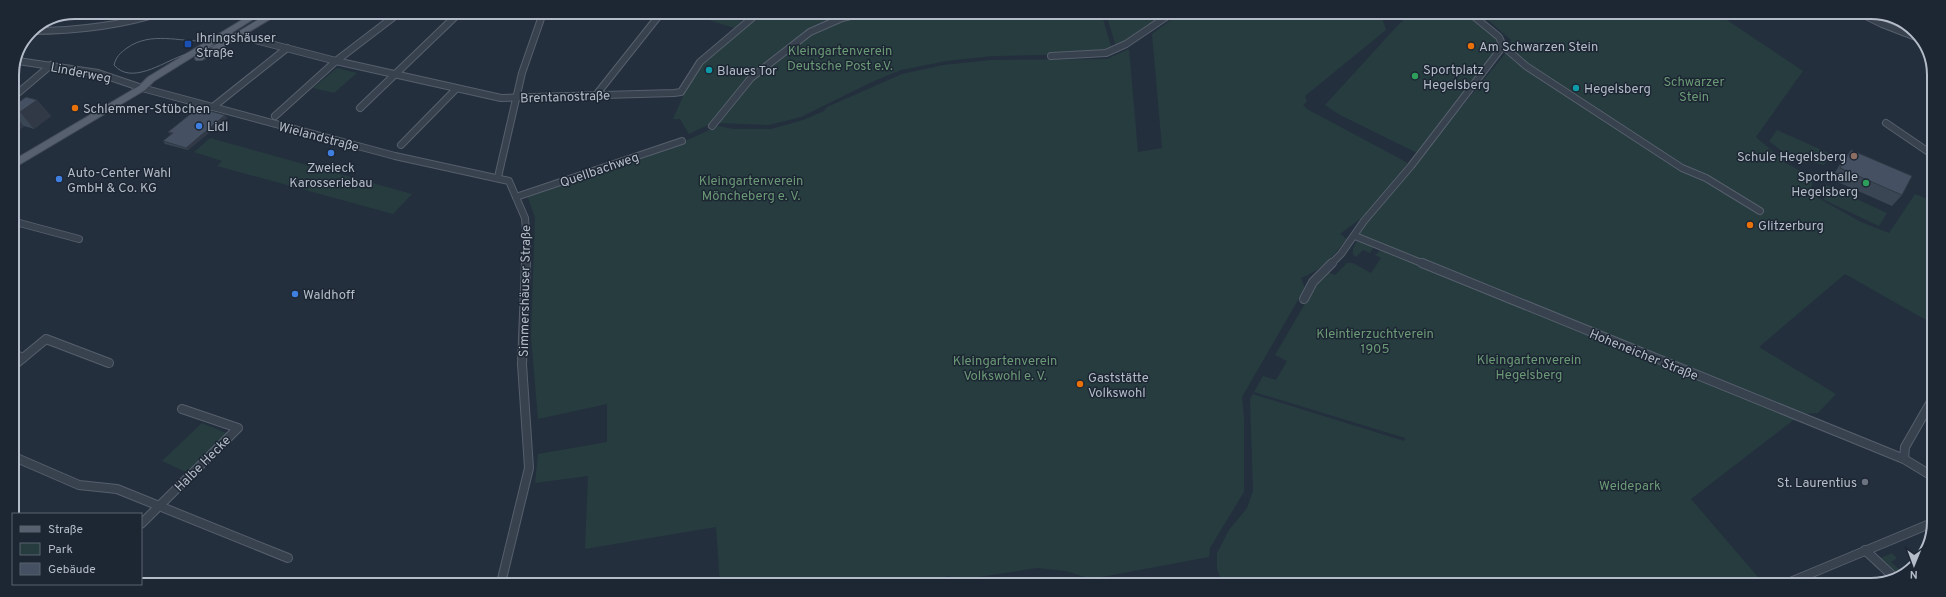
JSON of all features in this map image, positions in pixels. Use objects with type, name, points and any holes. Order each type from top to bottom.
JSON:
[{"type":"main road","points":[[19,162],[142,88],[151,79],[250,19]]},
{"type":"main road","points":[[142,88],[153,86],[267,19]]},
{"type":"street","points":[[41,30],[84,28],[134,19]]},
{"type":"street","points":[[275,116],[336,61],[391,19]]},
{"type":"street","points":[[360,108],[453,19]]},
{"type":"street","points":[[498,177],[530,45],[541,19]]},
{"type":"street","points":[[596,95],[653,19]]},
{"type":"street","name":"Brentanostraße","points":[[242,34],[336,61],[456,89],[501,98],[516,98],[680,92],[700,62],[751,19]]},
{"type":"street","points":[[712,126],[751,78],[810,32],[840,19]]},
{"type":"street","points":[[1051,56],[1106,53],[1126,44],[1163,19]]},
{"type":"street","points":[[1478,19],[1499,37],[1505,48],[1526,66],[1682,168],[1706,178],[1760,211]]},
{"type":"street","points":[[1872,19],[1909,34]]},
{"type":"street","points":[[213,107],[287,48]]},
{"type":"street","points":[[1304,298],[1313,282],[1341,254],[1364,221],[1411,166],[1505,48]]},
{"type":"street","name":"Linderweg","points":[[21,61],[98,73],[142,88]]},
{"type":"street","points":[[19,91],[51,65]]},
{"type":"street","name":"Wielandstraße","points":[[142,88],[395,156],[498,177]]},
{"type":"street","points":[[401,145],[456,89]]},
{"type":"street","points":[[1886,123],[1927,150]]},
{"type":"street","name":"Quellbachweg","points":[[516,196],[682,141]]},
{"type":"street","name":"Simmershäuser Straße","points":[[498,177],[509,181],[516,196],[525,218],[528,243],[522,364],[529,468],[502,578]]},
{"type":"street","points":[[19,223],[79,239]]},
{"type":"street","name":"Hoheneicher Straße","points":[[1355,236],[1904,459],[1927,473]]},
{"type":"street","points":[[19,361],[46,339],[109,363]]},
{"type":"street","points":[[19,356],[23,358]]},
{"type":"street","name":"Halbe Hecke","points":[[142,523],[238,428],[182,409]]},
{"type":"street","points":[[1904,459],[1905,447],[1927,409]]},
{"type":"street","points":[[19,459],[79,485],[117,489],[288,558]]},
{"type":"street","points":[[1799,578],[1865,550],[1927,527]]},
{"type":"street","points":[[1865,550],[1891,574]]},
{"type":"green space","points":[[706,19],[736,19],[742,21],[734,28]]},
{"type":"green space","points":[[756,19],[835,19],[831,20],[749,77],[712,123],[689,134],[680,119],[673,119],[687,87],[701,66]]},
{"type":"green space","name":"Kleingartenverein Deutsche Post e.V.","points":[[846,19],[1103,19],[1112,49],[1085,54],[993,56],[946,61],[901,70],[874,81],[801,117],[769,125],[716,123],[754,77],[808,35]]},
{"type":"green space","points":[[1108,19],[1160,19],[1116,47]]},
{"type":"green space","name":"Kleingartenverein Volkswohl e. V.","points":[[1172,19],[1383,19],[1386,30],[1305,96],[1307,102],[1303,105],[1307,109],[1408,163],[1367,214],[1340,234],[1347,239],[1332,257],[1321,267],[1301,278],[1305,288],[1242,397],[1244,418],[1244,492],[1210,548],[1209,557],[1096,578],[1088,578],[1066,571],[1037,568],[972,578],[951,578],[950,576],[938,578],[720,578],[716,527],[585,549],[588,476],[535,483],[538,454],[607,442],[607,404],[538,419],[531,337],[535,218],[527,195],[681,143],[718,126],[734,129],[771,129],[803,120],[824,111],[827,107],[902,74],[943,65],[991,60],[1107,59],[1129,49],[1138,152],[1162,148],[1152,34]]},
{"type":"green space","name":"Sportplatz Hegelsberg","points":[[1405,19],[1474,19],[1496,38],[1501,46],[1417,153],[1340,115],[1325,105]]},
{"type":"green space","name":"Schwarzer Stein","points":[[1487,19],[1725,19],[1803,71],[1756,137],[1786,163],[1813,178],[1811,194],[1861,222],[1889,233],[1915,194],[1927,199],[1927,321],[1845,274],[1759,347],[1836,394],[1818,413],[1804,414],[1361,235],[1360,234],[1367,222],[1505,54],[1511,40]]},
{"type":"green space","points":[[337,68],[357,73],[334,93],[313,88]]},
{"type":"green space","points":[[1777,130],[1831,154],[1824,165],[1788,156],[1769,141]]},
{"type":"green space","points":[[210,138],[412,194],[393,214],[217,166],[222,161],[194,152]]},
{"type":"green space","points":[[1826,185],[1887,213],[1879,226],[1824,200]]},
{"type":"green space","points":[[1356,242],[1363,242],[1372,245],[1373,248],[1370,253],[1363,250],[1356,257],[1353,254],[1353,248]]},
{"type":"green space","points":[[1381,250],[1795,419],[1691,499],[1759,578],[1220,578],[1217,568],[1217,553],[1229,530],[1247,508],[1253,491],[1250,399],[1253,394],[1404,441],[1405,438],[1254,392],[1263,376],[1276,380],[1287,361],[1275,355],[1317,283],[1327,272],[1335,275],[1347,263],[1353,263],[1371,273],[1381,258],[1375,255]]},
{"type":"green space","points":[[202,423],[226,433],[186,472],[162,461]]},
{"type":"green space","points":[[1892,553],[1894,555],[1894,560],[1891,562],[1894,565],[1894,570],[1881,558]]},
{"type":"building","points":[[26,97],[37,100],[20,112],[19,102]]},
{"type":"building","name":"Lidl","points":[[198,108],[225,115],[186,148],[163,141],[173,133],[168,132]]},
{"type":"building","points":[[1851,150],[1912,176],[1902,195],[1840,168]]},
{"type":"waterway","points":[[806,31],[831,19]]},
{"type":"tram line","points":[[233,33],[206,41],[165,38],[146,40],[136,43],[120,53],[114,65],[121,71],[129,73],[147,71],[181,56],[221,43],[260,19]]},
{"type":"place","name":"Ihringshäuser Straße","points":[[188,44]]},
{"type":"place","name":"Am Schwarzen Stein","points":[[1471,46]]},
{"type":"place","name":"Blaues Tor","points":[[709,70]]},
{"type":"place","name":"Sportplatz Hegelsberg","points":[[1415,76]]},
{"type":"place","name":"Hegelsberg","points":[[1576,88]]},
{"type":"place","name":"Schlemmer-Stübchen","points":[[75,108]]},
{"type":"place","name":"Lidl","points":[[199,126]]},
{"type":"place","name":"Zweieck Karosseriebau","points":[[331,153]]},
{"type":"place","name":"Schule Hegelsberg","points":[[1854,156]]},
{"type":"place","name":"Auto-Center Wahl GmbH & Co. KG","points":[[59,179]]},
{"type":"place","name":"Sporthalle Hegelsberg","points":[[1866,183]]},
{"type":"place","name":"Glitzerburg","points":[[1750,225]]},
{"type":"place","name":"Waldhoff","points":[[295,294]]},
{"type":"place","name":"Gaststätte Volkswohl","points":[[1080,384]]},
{"type":"place","name":"St. Laurentius","points":[[1865,482]]},
{"type":"park label","name":"Kleingartenverein Möncheberg e. V.","points":[[751,188]]},
{"type":"park label","name":"Kleintierzuchtverein 1905","points":[[1375,340]]},
{"type":"park label","name":"Kleingartenverein Hegelsberg","points":[[1529,366]]},
{"type":"park label","name":"Weidepark","points":[[1630,485]]}]
